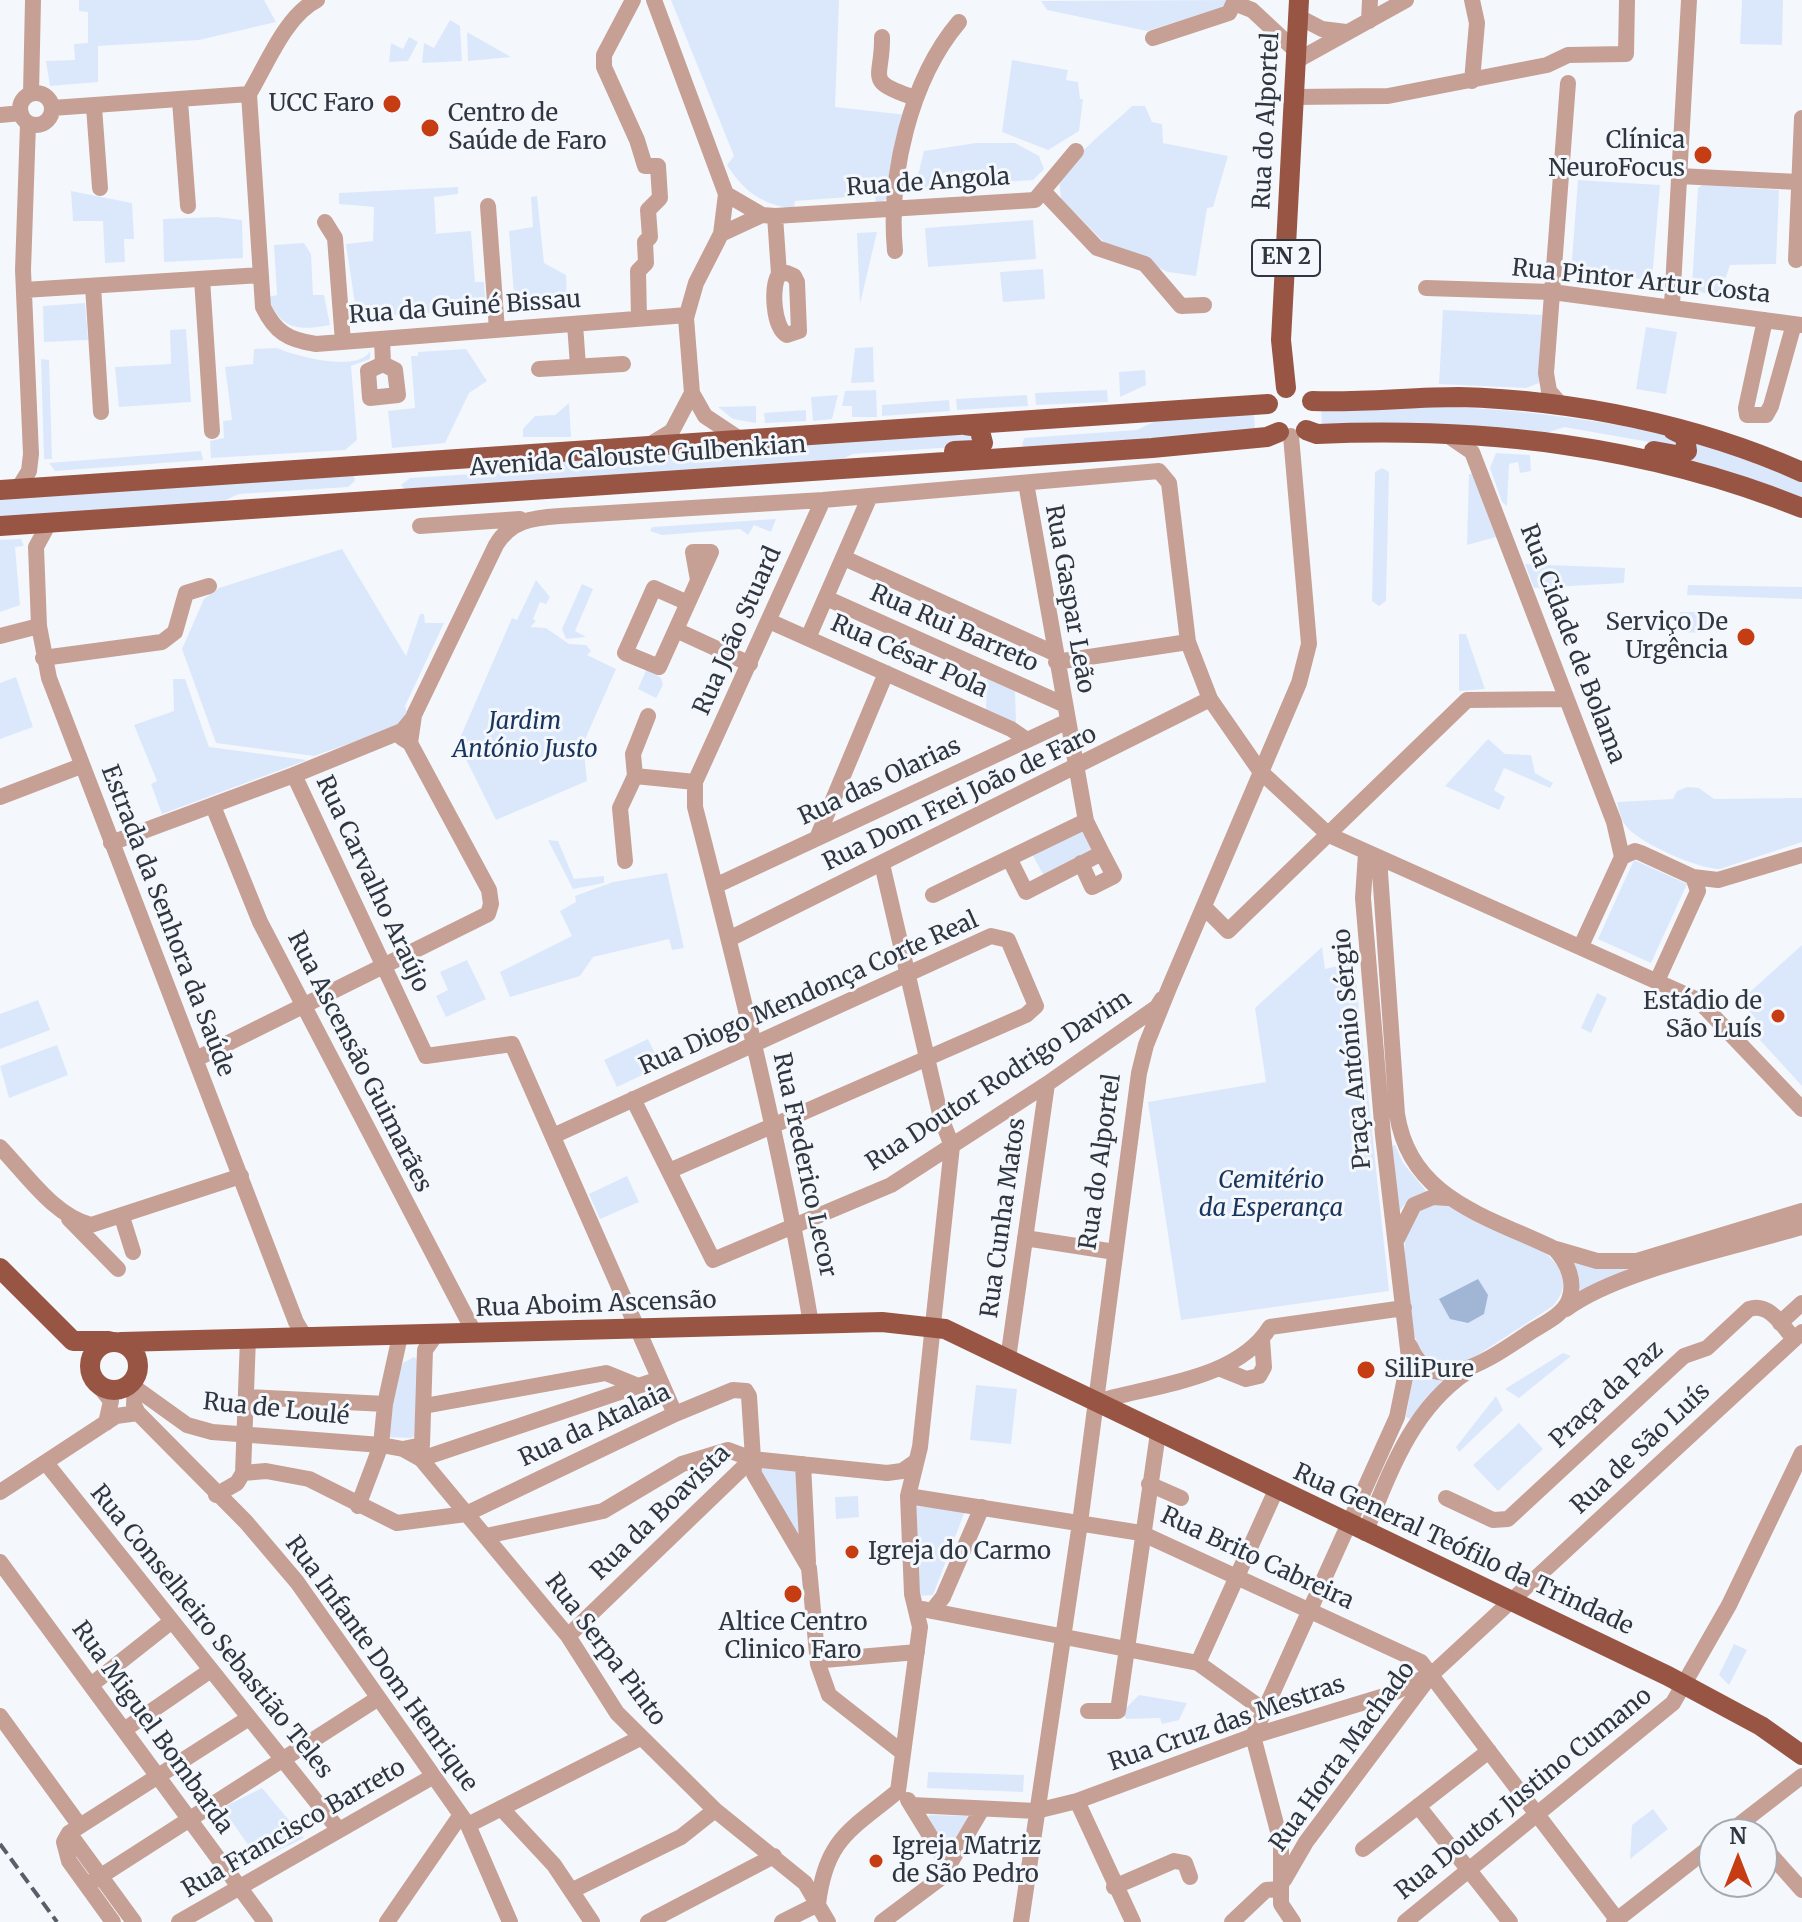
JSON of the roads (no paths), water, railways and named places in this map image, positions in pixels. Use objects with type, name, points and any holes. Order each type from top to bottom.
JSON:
[{"type":"main road","name":"Rua do Alportel","points":[[1286,388],[1281,340],[1299,9]]},
{"type":"main road","points":[[1286,388],[1301,390],[1312,401],[1315,416],[1292,433],[1269,420],[1268,404],[1275,394],[1286,388]]},
{"type":"main road","points":[[1312,401],[1437,397],[1562,406],[1670,428],[1802,472]]},
{"type":"main road","name":"Avenida Calouste Gulbenkian","points":[[9,490],[1268,404]]},
{"type":"main road","points":[[1039,457],[1018,448],[1015,437],[1021,432],[1131,424],[1157,412]]},
{"type":"main road","points":[[849,469],[871,458],[976,450],[983,443],[983,432],[979,427],[965,425]]},
{"type":"main road","points":[[1568,444],[1590,438],[1682,454],[1689,442],[1670,428]]},
{"type":"main road","name":"Avenida Calouste Gulbenkian","points":[[10,525],[1039,457],[1292,433],[1440,431],[1568,444],[1714,477],[1802,508]]},
{"type":"main road","points":[[416,498],[395,490],[394,477],[401,472],[502,466],[519,455]]},
{"type":"main road","points":[[210,512],[247,499],[359,491],[364,484],[364,473],[353,466]]},
{"type":"main road","name":"Rua Aboim Ascensão","points":[[0,1268],[73,1341],[305,1337],[399,1345],[435,1336],[475,1334],[882,1322],[933,1326],[1096,1402]]},
{"type":"main road","points":[[0,1283],[94,1379],[116,1390],[136,1379],[154,1352],[179,1339]]},
{"type":"main road","points":[[94,1379],[93,1353],[117,1341],[136,1353],[136,1379]]},
{"type":"main road","name":"Rua General Teófilo da Trindade","points":[[1096,1402],[1686,1685],[1761,1726],[1802,1755]]},
{"type":"street","points":[[9,490],[29,471],[31,454],[24,290],[24,118],[21,105],[31,94],[33,0]]},
{"type":"street","points":[[1369,21],[1370,0]]},
{"type":"street","points":[[1153,38],[1229,13],[1235,2],[1252,10],[1296,56],[1406,0]]},
{"type":"street","points":[[1472,0],[1477,23],[1472,81]]},
{"type":"street","points":[[1294,97],[1388,96],[1547,65],[1568,55],[1626,54],[1627,0]]},
{"type":"street","points":[[1672,305],[1689,0]]},
{"type":"street","points":[[24,290],[261,275],[249,94],[308,2]]},
{"type":"street","points":[[639,318],[638,271],[646,263],[645,242],[650,237],[648,210],[660,198],[658,166],[645,166],[637,140],[604,67],[604,55],[631,5],[653,3],[726,194],[721,234],[696,283],[687,315],[692,393],[705,416],[743,441]]},
{"type":"street","points":[[1299,9],[1322,29],[1348,31]]},
{"type":"street","points":[[895,251],[891,210],[915,98],[941,43],[959,22]]},
{"type":"street","points":[[882,37],[877,65],[883,84],[891,91],[915,98]]},
{"type":"street","points":[[1562,406],[1549,391],[1546,373],[1568,83]]},
{"type":"street","points":[[0,115],[47,121],[52,108],[46,97],[31,94]]},
{"type":"street","points":[[52,108],[217,99],[249,94]]},
{"type":"street","points":[[217,99],[242,110],[252,129]]},
{"type":"street","points":[[180,101],[188,206]]},
{"type":"street","points":[[94,107],[100,188]]},
{"type":"street","points":[[1796,260],[1802,118]]},
{"type":"street","name":"Rua de Angola","points":[[721,234],[768,216],[1035,200],[1076,151]]},
{"type":"street","points":[[1679,176],[1798,182]]},
{"type":"street","points":[[1044,192],[1097,248],[1145,264],[1181,306],[1204,305]]},
{"type":"street","points":[[726,194],[768,216],[779,274]]},
{"type":"street","points":[[488,206],[497,330]]},
{"type":"street","points":[[325,222],[335,238],[343,342]]},
{"type":"street","name":"Rua da Guiné Bissau","points":[[261,275],[263,307],[272,326],[292,340],[316,344],[687,315]]},
{"type":"street","points":[[202,279],[212,431]]},
{"type":"street","points":[[93,286],[101,412]]},
{"type":"street","name":"Rua Pintor Artur Costa","points":[[1426,288],[1552,292],[1672,305],[1798,324]]},
{"type":"street","points":[[1765,320],[1746,408],[1747,415],[1758,417],[1766,415],[1771,406],[1798,324]]},
{"type":"street","points":[[575,324],[578,366]]},
{"type":"street","points":[[382,339],[383,364]]},
{"type":"street","points":[[539,369],[623,364]]},
{"type":"street","points":[[1523,402],[1539,391],[1546,373]]},
{"type":"street","points":[[641,448],[663,439],[672,431],[692,393]]},
{"type":"street","name":"Rua Cidade de Bolama","points":[[1440,431],[1472,452],[1614,822],[1622,857]]},
{"type":"street","name":"Rua do Alportel","points":[[1021,1922],[1146,1045],[1299,683],[1309,644],[1292,433]]},
{"type":"street","points":[[1484,484],[1486,452],[1491,444],[1507,436]]},
{"type":"street","points":[[31,454],[38,476],[48,487]]},
{"type":"street","points":[[420,526],[823,500],[1159,471],[1165,476],[1188,642],[1210,699],[1260,771],[1329,835],[1698,1000],[1802,1109]]},
{"type":"street","name":"Rua Gaspar Leão","points":[[1026,483],[1074,770],[1086,821],[1102,853]]},
{"type":"street","points":[[808,638],[870,496]]},
{"type":"street","name":"Rua João Stuard","points":[[695,782],[823,500]]},
{"type":"street","points":[[410,743],[414,715],[496,545],[505,530],[534,518]]},
{"type":"street","points":[[482,521],[498,534],[496,545]]},
{"type":"street","points":[[10,525],[36,547],[49,523]]},
{"type":"street","name":"Estrada da Senhora da Saúde","points":[[36,547],[43,658],[81,766],[305,1337]]},
{"type":"street","points":[[844,558],[1055,658],[1188,642]]},
{"type":"street","points":[[688,603],[654,588],[625,653],[659,667],[676,630],[688,603],[698,580]]},
{"type":"street","points":[[43,658],[162,642],[175,632],[186,593],[209,586]]},
{"type":"street","name":"Rua Rui Barreto","points":[[826,598],[1063,704]]},
{"type":"street","name":"Rua César Pola","points":[[769,621],[1011,729],[1027,740]]},
{"type":"street","points":[[0,636],[39,626]]},
{"type":"street","points":[[676,630],[750,664]]},
{"type":"street","points":[[817,838],[886,673]]},
{"type":"street","points":[[1535,699],[1550,693],[1558,677]]},
{"type":"street","name":"Rua Dom Frei João de Faro","points":[[729,939],[1074,770],[1210,699]]},
{"type":"street","points":[[1205,908],[1228,931],[1467,700],[1566,699]]},
{"type":"street","name":"Rua Carvalho Araújo","points":[[414,715],[402,731],[294,775],[426,1056],[512,1044],[553,1136]]},
{"type":"street","points":[[625,861],[620,808],[635,776],[633,754],[648,716]]},
{"type":"street","name":"Rua das Olarias","points":[[715,886],[1066,722]]},
{"type":"street","points":[[196,1059],[488,914],[491,904],[489,890],[410,743],[400,736],[385,738]]},
{"type":"street","points":[[0,797],[81,766]]},
{"type":"street","points":[[111,843],[294,775]]},
{"type":"street","points":[[635,776],[695,782]]},
{"type":"street","name":"Rua Frederico Lecor","points":[[695,782],[695,807],[754,1043],[794,1224],[811,1324]]},
{"type":"street","name":"Rua Ascensão Guimarães","points":[[213,806],[260,922],[475,1334]]},
{"type":"street","points":[[933,895],[1086,821]]},
{"type":"street","name":"Rua Cidade de Bolama","points":[[1614,822],[1623,837],[1641,853]]},
{"type":"street","points":[[1581,946],[1622,857],[1635,851],[1693,877],[1718,880],[1802,855]]},
{"type":"street","points":[[1010,860],[1026,892],[1081,863],[1102,853],[1114,876],[1092,887],[1081,863]]},
{"type":"street","name":"Praça António Sérgio","points":[[1373,855],[1379,893],[1399,1133],[1413,1165],[1448,1198],[1555,1249],[1597,1261],[1637,1261],[1802,1211]]},
{"type":"street","name":"Praça António Sérgio","points":[[1358,1529],[1397,1417],[1409,1360],[1363,898],[1373,855]]},
{"type":"street","points":[[782,1922],[818,1904],[821,1879],[835,1844],[898,1791],[920,1627],[914,1604],[908,1496],[931,1348],[952,1146],[941,1118],[882,864]]},
{"type":"street","points":[[1665,984],[1698,891],[1693,877]]},
{"type":"street","name":"Rua Diogo Mendonça Corte Real","points":[[553,1136],[991,936],[1008,940],[1036,1006],[1026,1015],[928,1060]]},
{"type":"street","name":"Rua Doutor Rodrigo Davim","points":[[669,1171],[713,1260],[891,1185],[1047,1084],[1157,1007],[1169,988]]},
{"type":"street","points":[[1122,1031],[1136,1032],[1146,1045]]},
{"type":"street","points":[[633,1099],[669,1171],[928,1060]]},
{"type":"street","name":"Rua Cunha Matos","points":[[1008,1359],[1047,1084]]},
{"type":"street","points":[[553,1136],[675,1414]]},
{"type":"street","points":[[0,1147],[48,1203],[118,1269]]},
{"type":"street","points":[[48,1203],[76,1221],[103,1223],[241,1176]]},
{"type":"street","points":[[1396,1241],[1401,1225],[1414,1205],[1433,1197],[1448,1198]]},
{"type":"street","points":[[122,1217],[133,1252]]},
{"type":"street","points":[[92,1242],[94,1231],[103,1223]]},
{"type":"street","points":[[1232,1922],[1266,1890],[1279,1889],[1281,1843],[1253,1736],[1312,1610],[1418,1419],[1451,1383],[1589,1293],[1632,1277],[1802,1227]]},
{"type":"street","points":[[1025,1238],[1115,1252]]},
{"type":"street","points":[[1555,1249],[1565,1259],[1571,1283],[1570,1295],[1561,1312]]},
{"type":"street","points":[[1780,1323],[1802,1303]]},
{"type":"street","points":[[274,1338],[288,1332],[292,1325],[290,1304]]},
{"type":"street","name":"Praça da Paz","points":[[1446,1498],[1493,1520],[1508,1519],[1684,1356],[1707,1348],[1749,1309],[1758,1306],[1767,1309],[1798,1336]]},
{"type":"street","points":[[1096,1402],[1221,1369],[1244,1355],[1270,1327],[1404,1308]]},
{"type":"street","points":[[403,1449],[416,1449],[422,1445],[425,1355],[435,1336]]},
{"type":"street","name":"Rua de São Luís","points":[[1513,1602],[1798,1336]]},
{"type":"street","points":[[216,1495],[237,1483],[243,1473],[248,1338]]},
{"type":"street","points":[[1221,1369],[1246,1379],[1259,1376],[1264,1363],[1262,1339]]},
{"type":"street","points":[[1408,1341],[1420,1362],[1432,1369],[1449,1373],[1472,1369]]},
{"type":"street","points":[[358,1506],[381,1445],[385,1404],[399,1345],[425,1355]]},
{"type":"street","points":[[1244,1355],[1261,1356],[1264,1363]]},
{"type":"street","points":[[1244,1355],[1236,1370],[1246,1379]]},
{"type":"street","points":[[1101,1364],[1106,1377],[1115,1384],[1147,1387]]},
{"type":"street","points":[[424,1406],[606,1373],[638,1386]]},
{"type":"street","points":[[94,1379],[111,1401],[106,1423]]},
{"type":"street","points":[[0,1492],[116,1416],[138,1413],[134,1405],[136,1379]]},
{"type":"street","name":"Rua de Loulé","points":[[136,1379],[187,1425],[245,1436],[381,1445],[428,1456]]},
{"type":"street","points":[[428,1456],[659,1379]]},
{"type":"street","points":[[1088,1711],[1118,1711],[1149,1484],[1150,1428],[1134,1408],[1147,1387]]},
{"type":"street","name":"Rua da Atalaia","points":[[243,1473],[266,1471],[309,1479],[397,1523],[466,1514],[675,1414],[733,1390],[746,1391],[749,1396],[752,1459]]},
{"type":"street","points":[[248,1397],[385,1404]]},
{"type":"street","name":"Rua Infante Dom Henrique","points":[[138,1413],[246,1522],[297,1582],[464,1821],[510,1922]]},
{"type":"street","name":"Rua Serpa Pinto","points":[[424,1437],[428,1456],[466,1514],[568,1636],[617,1713],[715,1810],[805,1883],[828,1922]]},
{"type":"street","points":[[486,1536],[603,1511],[682,1464],[728,1450],[752,1459],[887,1473],[902,1471],[915,1462]]},
{"type":"street","name":"Rua Doutor Justino Cumano","points":[[1405,1922],[1673,1703],[1686,1685],[1802,1453]]},
{"type":"street","points":[[752,1459],[754,1474],[809,1568]]},
{"type":"street","name":"Rua da Boavista","points":[[568,1636],[752,1459]]},
{"type":"street","name":"Rua Conselheiro Sebastião Teles","points":[[46,1463],[339,1830]]},
{"type":"street","points":[[803,1464],[818,1664],[829,1695],[903,1753]]},
{"type":"street","points":[[887,1473],[900,1482],[908,1496]]},
{"type":"street","points":[[1149,1484],[1181,1498]]},
{"type":"street","points":[[1198,1663],[1276,1490]]},
{"type":"street","name":"Rua Brito Cabreira","points":[[908,1496],[1141,1533],[1421,1662],[1616,1921]]},
{"type":"street","points":[[932,1611],[943,1597],[982,1507]]},
{"type":"street","name":"Rua Miguel Bombarda","points":[[0,1562],[265,1922]]},
{"type":"street","name":"Rua Horta Machado","points":[[1293,1922],[1281,1904],[1279,1889],[1306,1842],[1431,1675],[1513,1602]]},
{"type":"street","points":[[914,1604],[932,1611],[1125,1646],[1198,1663],[1265,1711]]},
{"type":"street","points":[[91,1685],[172,1621]]},
{"type":"street","points":[[818,1664],[824,1660],[917,1652]]},
{"type":"street","points":[[124,1730],[211,1670]]},
{"type":"street","name":"Rua Cruz das Mestras","points":[[912,1805],[1036,1811],[1077,1801],[1253,1736],[1391,1694],[1431,1675]]},
{"type":"street","points":[[1391,1694],[1402,1713]]},
{"type":"street","points":[[92,1881],[377,1699]]},
{"type":"street","points":[[0,1716],[74,1829],[92,1881],[113,1922]]},
{"type":"street","points":[[74,1829],[249,1718]]},
{"type":"street","points":[[397,1918],[464,1821],[501,1808],[640,1738]]},
{"type":"street","points":[[1363,1849],[1489,1751]]},
{"type":"street","points":[[1758,1818],[1802,1776]]},
{"type":"street","name":"Rua Francisco Barreto","points":[[179,1922],[432,1777]]},
{"type":"street","points":[[898,1791],[912,1805],[948,1865]]},
{"type":"street","points":[[1077,1801],[1114,1887],[1133,1922]]},
{"type":"street","points":[[1418,1806],[1510,1922]]},
{"type":"street","points":[[501,1808],[573,1890],[592,1922]]},
{"type":"street","points":[[894,1919],[942,1877],[982,1809]]},
{"type":"street","points":[[573,1890],[681,1837],[715,1810]]},
{"type":"street","points":[[1281,1843],[1297,1848],[1306,1842]]},
{"type":"street","points":[[648,1922],[774,1856]]},
{"type":"street","points":[[1616,1921],[1698,1857]]},
{"type":"street","points":[[1114,1887],[1174,1861],[1185,1863],[1190,1877]]},
{"type":"street","points":[[1778,1863],[1802,1890]]},
{"type":"street","points":[[92,1881],[134,1922]]},
{"type":"railway","points":[[0,1844],[57,1922]]},
{"type":"place","name":"UCC Faro","points":[[392,104]]},
{"type":"place","name":"Centro de Saúde de Faro","points":[[430,128]]},
{"type":"place","name":"Clínica NeuroFocus","points":[[1703,155]]},
{"type":"place","name":"Serviço De Urgência","points":[[1746,637]]},
{"type":"place","name":"Estádio de São Luís","points":[[1778,1016]]},
{"type":"place","name":"SiliPure","points":[[1366,1370]]},
{"type":"place","name":"Igreja do Carmo","points":[[852,1552]]},
{"type":"place","name":"Altice Centro Clinico Faro","points":[[793,1594]]},
{"type":"place","name":"Igreja Matriz de São Pedro","points":[[876,1861]]},
{"type":"park label","name":"Jardim António Justo","points":[[525,736]]},
{"type":"park label","name":"Cemitério da Esperança","points":[[1271,1195]]}]
